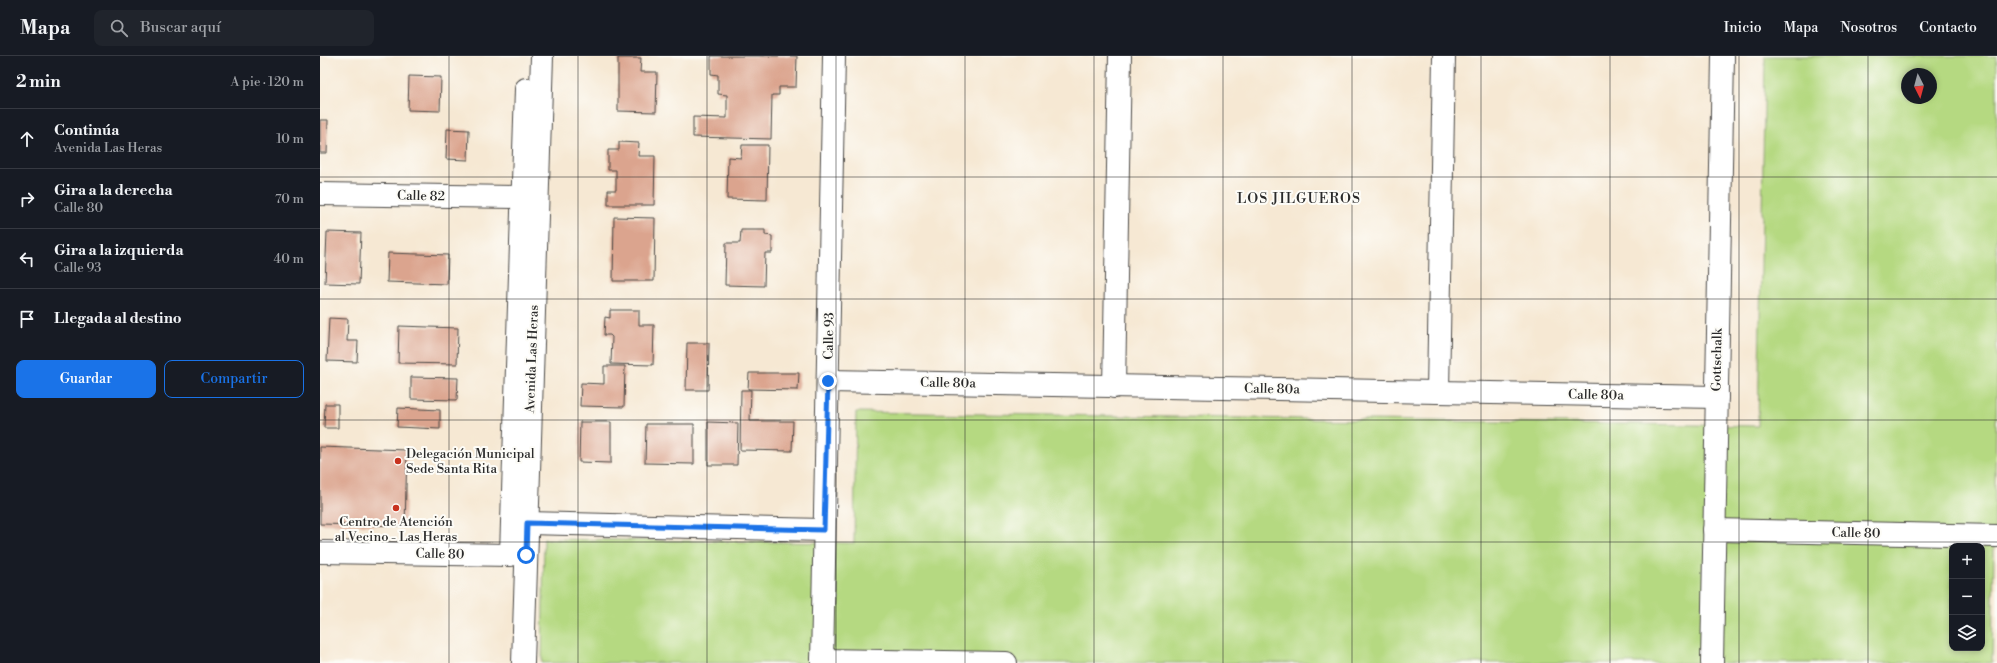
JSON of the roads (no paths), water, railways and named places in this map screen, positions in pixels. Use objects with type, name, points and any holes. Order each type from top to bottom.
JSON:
[{"type":"street","name":"Avenida Las Heras","points":[[509,663],[521,197],[527,56]]},
{"type":"street","name":"Avenida Las Heras","points":[[523,663],[542,56]]},
{"type":"street","name":"Calle 93","points":[[822,662],[834,56]]},
{"type":"street","points":[[1114,386],[1120,56]]},
{"type":"street","points":[[1438,392],[1444,56]]},
{"type":"street","name":"Gottschalk","points":[[1712,663],[1723,56]]},
{"type":"street","name":"Calle 82","points":[[320,194],[521,197]]},
{"type":"street","name":"Calle 80a","points":[[828,381],[1717,397]]},
{"type":"street","points":[[527,523],[824,530]]},
{"type":"street","name":"Calle 80","points":[[1714,530],[1997,536]]},
{"type":"street","name":"Calle 80","points":[[320,552],[511,555]]},
{"type":"street","points":[[822,662],[1006,663]]},
{"type":"place","name":"Delegación Municipal Sede Santa Rita","points":[[398,461]]},
{"type":"place","name":"Centro de Atención al Vecino - Las Heras","points":[[396,508]]},
{"type":"district","name":"LOS JILGUEROS","points":[[1299,199]]}]
